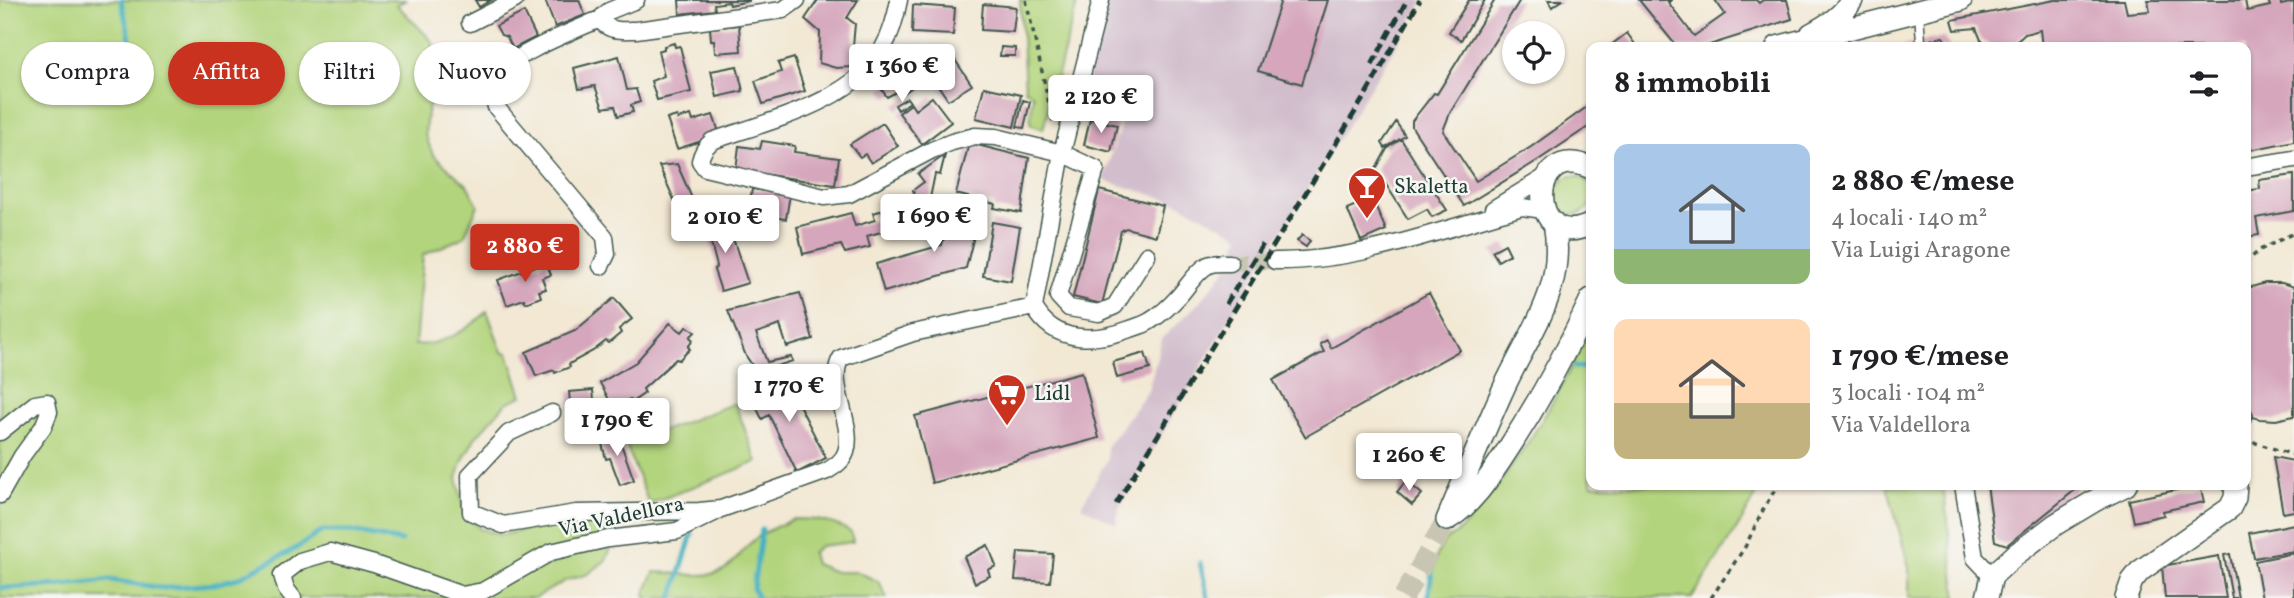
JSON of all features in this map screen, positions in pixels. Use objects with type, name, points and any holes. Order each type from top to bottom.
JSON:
[{"type":"street","points":[[470,23],[515,0]]},
{"type":"street","points":[[601,266],[607,254],[605,237],[496,107],[491,90],[497,74],[523,55],[636,0]]},
{"type":"street","points":[[602,18],[607,27],[636,30],[783,10],[797,0]]},
{"type":"street","points":[[899,0],[885,46],[852,85],[817,103],[712,141],[701,156],[700,161],[705,168],[824,197],[849,194],[952,142],[975,136],[996,137],[1062,153],[1096,169],[1058,296],[1069,308],[1099,313],[1115,306],[1147,255]]},
{"type":"street","points":[[1101,0],[1062,153],[1034,307],[1049,325],[1068,337],[1098,338],[1116,335],[1149,322],[1176,300],[1206,266],[1230,263]]},
{"type":"street","points":[[1804,39],[1833,21],[1852,0]]},
{"type":"street","points":[[1886,0],[1891,4],[1919,9]]},
{"type":"street","points":[[1794,42],[1961,0]]},
{"type":"street","points":[[1479,218],[1586,151]]},
{"type":"street","points":[[2251,166],[2294,159]]},
{"type":"street","points":[[1586,166],[1580,163],[1559,169],[1541,191],[1558,242],[1556,271],[1546,305],[1503,390],[1447,520],[1463,509],[1508,449],[1568,349],[1586,310]]},
{"type":"street","points":[[1275,261],[1386,246],[1522,207],[1549,216],[1574,229],[1586,226]]},
{"type":"street","name":"Via Valdellora","points":[[293,598],[286,589],[282,575],[300,561],[330,552],[462,594],[483,591],[551,552],[608,539],[677,531],[721,509],[827,471],[839,463],[847,451],[837,371],[841,358],[913,333],[1034,307]]},
{"type":"street","points":[[0,432],[35,404],[47,402],[49,412],[43,427],[22,456],[0,495]]},
{"type":"street","name":"Via Valdellora","points":[[552,413],[509,433],[470,475],[471,512],[503,525],[576,513],[721,509]]},
{"type":"street","points":[[1964,490],[1975,558],[1992,576]]},
{"type":"street","points":[[1987,598],[1992,576],[2015,555],[2056,524],[2116,490]]},
{"type":"street","points":[[2126,598],[2132,581],[2140,571],[2230,508],[2236,490]]},
{"type":"lane","points":[[1919,9],[1921,42]]},
{"type":"path","points":[[1026,0],[1049,108],[1062,153]]},
{"type":"path","points":[[2251,258],[2260,250],[2294,233]]},
{"type":"path","points":[[2251,440],[2294,455]]},
{"type":"path","points":[[1711,598],[1745,547],[1775,490]]},
{"type":"shaded area","points":[[1108,0],[1424,0],[1260,266],[1119,508],[1116,524],[1081,506],[1107,460],[1107,446],[1148,391],[1162,338],[1195,307],[1216,282],[1230,263],[1240,236],[1179,203],[1103,180],[1128,103],[1084,92]]},
{"type":"green space","points":[[0,0],[406,0],[397,5],[433,42],[414,42],[414,105],[430,105],[425,134],[433,155],[467,185],[478,205],[464,237],[423,255],[415,345],[454,335],[487,311],[502,352],[508,353],[522,396],[506,403],[475,438],[463,460],[457,478],[464,512],[480,529],[501,535],[567,521],[613,521],[619,529],[606,560],[588,574],[567,580],[535,598],[0,598]]},
{"type":"green space","points":[[1020,0],[1078,0],[1043,129],[1030,124],[1033,95],[1025,89]]},
{"type":"green space","points":[[1567,178],[1581,178],[1586,181],[1586,209],[1574,214],[1567,212],[1557,202],[1557,188]]},
{"type":"green space","points":[[1586,334],[1586,490],[1759,490],[1741,522],[1692,598],[1430,598],[1433,569],[1441,547],[1478,511],[1519,456],[1559,391]]},
{"type":"green space","points":[[735,403],[757,462],[649,504],[626,445]]},
{"type":"green space","points":[[1888,490],[1944,490],[1957,598],[1909,598],[1909,567]]},
{"type":"green space","points":[[794,519],[824,521],[851,532],[853,542],[820,546],[812,553],[815,564],[835,572],[857,572],[878,581],[887,598],[646,598],[645,593],[654,572],[696,575],[719,572],[729,566],[755,539]]},
{"type":"building","points":[[475,0],[491,0],[479,7]]},
{"type":"building","points":[[545,0],[579,0],[585,15],[555,27]]},
{"type":"building","points":[[679,0],[749,1],[730,5],[729,2],[714,4],[715,10],[680,14]]},
{"type":"building","points":[[818,0],[858,0],[847,18],[855,24],[851,67],[836,68],[819,63],[820,32],[805,19]]},
{"type":"building","points":[[1281,0],[1328,0],[1302,84],[1258,71]]},
{"type":"building","points":[[1469,0],[1485,0],[1461,40],[1449,32]]},
{"type":"building","points":[[1495,0],[1520,0],[1507,21],[1502,21],[1502,29],[1450,113],[1443,131],[1476,181],[1531,147],[1586,108],[1586,128],[1464,206],[1412,127],[1412,121],[1434,93],[1437,94]]},
{"type":"building","points":[[1548,0],[1563,0],[1552,7]]},
{"type":"building","points":[[1639,0],[1672,0],[1668,2],[1694,36],[1725,14],[1715,0],[1756,0],[1759,3],[1763,0],[1787,0],[1792,19],[1719,42],[1673,42]]},
{"type":"building","points":[[2055,0],[2124,0],[2127,13],[2150,11],[2148,0],[2245,0],[2247,11],[2270,6],[2268,0],[2280,0],[2281,5],[2294,2],[2294,141],[2251,150],[2251,42],[2041,42],[2040,30],[2025,34],[2016,42],[1984,42],[1976,28],[1955,30],[1952,20]]},
{"type":"building","points":[[983,4],[1016,7],[1013,32],[981,30]]},
{"type":"building","points":[[913,5],[955,8],[953,35],[912,33]]},
{"type":"building","points":[[524,12],[536,37],[526,42],[510,42],[496,26]]},
{"type":"building","points":[[739,25],[741,51],[715,53],[710,28]]},
{"type":"building","points":[[1627,33],[1633,42],[1615,42]]},
{"type":"building","points":[[1943,37],[1946,42],[1921,42]]},
{"type":"building","points":[[674,43],[675,47],[680,46],[691,92],[657,100],[651,81],[664,76],[658,51]]},
{"type":"building","points":[[1001,47],[1015,48],[1015,56],[1000,56]]},
{"type":"building","points":[[907,51],[925,75],[905,92],[902,89],[887,97],[882,90],[892,75],[892,62]]},
{"type":"building","points":[[619,56],[627,90],[636,89],[640,102],[631,105],[633,112],[618,116],[615,106],[603,108],[595,86],[579,89],[574,68]]},
{"type":"building","points":[[953,57],[972,85],[948,100],[929,72]]},
{"type":"building","points":[[794,58],[805,91],[763,104],[755,81],[781,72],[778,63]]},
{"type":"building","points":[[737,66],[743,91],[717,97],[711,71]]},
{"type":"building","points":[[984,87],[1021,95],[1014,127],[976,118]]},
{"type":"building","points":[[932,97],[951,122],[922,144],[899,113],[911,104],[915,110]]},
{"type":"building","points":[[907,98],[910,102],[898,110],[895,105]]},
{"type":"building","points":[[1023,100],[1030,102],[1024,128],[1017,127]]},
{"type":"building","points":[[691,115],[693,121],[713,115],[720,135],[677,149],[667,119]]},
{"type":"building","points":[[1090,119],[1117,125],[1111,152],[1084,145]]},
{"type":"building","points":[[1396,122],[1405,136],[1385,148],[1382,143]]},
{"type":"building","points":[[883,123],[898,146],[871,163],[865,154],[860,157],[850,144]]},
{"type":"building","points":[[1401,139],[1447,210],[1432,217],[1427,209],[1408,219],[1376,169],[1387,149]]},
{"type":"building","points":[[762,141],[795,146],[794,152],[839,158],[835,185],[736,170],[739,146],[760,149]]},
{"type":"building","points":[[969,143],[1029,158],[1021,213],[994,208],[995,204],[956,194]]},
{"type":"building","points":[[945,155],[940,175],[935,174],[930,198],[936,200],[926,228],[913,190],[924,182],[918,174]]},
{"type":"building","points":[[677,164],[701,219],[686,226],[659,166]]},
{"type":"building","points":[[2294,175],[2294,211],[2256,218],[2259,235],[2251,236],[2251,190],[2260,189],[2259,180]]},
{"type":"building","points":[[752,189],[790,194],[786,219],[748,214]]},
{"type":"building","points":[[1099,190],[1163,206],[1156,236],[1126,228],[1121,231],[1102,304],[1073,297]]},
{"type":"building","points":[[912,196],[919,221],[867,236],[870,247],[845,253],[841,245],[803,254],[797,227],[851,213],[855,226],[875,220],[873,213]]},
{"type":"building","name":"Skaletta","points":[[1372,198],[1386,230],[1361,241],[1347,209]]},
{"type":"building","points":[[953,206],[980,211],[966,268],[884,292],[876,264],[942,245]]},
{"type":"building","points":[[725,215],[748,283],[721,291],[714,270],[717,266],[705,221]]},
{"type":"building","points":[[992,222],[1020,227],[1011,281],[983,276]]},
{"type":"building","points":[[1302,235],[1310,241],[1306,247],[1297,241]]},
{"type":"building","points":[[1505,244],[1510,254],[1498,261],[1492,251]]},
{"type":"building","points":[[546,262],[551,275],[542,278],[546,289],[539,291],[541,297],[526,303],[524,299],[507,305],[498,280]]},
{"type":"building","points":[[2265,283],[2282,283],[2294,287],[2294,416],[2276,420],[2251,417],[2251,287]]},
{"type":"building","points":[[800,293],[813,339],[787,347],[780,325],[756,333],[767,362],[791,357],[793,361],[757,372],[746,356],[728,311]]},
{"type":"building","points":[[1429,293],[1460,350],[1305,437],[1273,380],[1324,352],[1320,344],[1327,340],[1331,348]]},
{"type":"building","points":[[614,298],[632,319],[619,329],[621,333],[609,343],[606,341],[569,364],[570,367],[536,376],[526,352],[575,331]]},
{"type":"building","points":[[670,323],[682,332],[687,326],[695,332],[690,337],[693,340],[688,347],[690,349],[643,389],[645,393],[632,402],[630,399],[613,407],[600,383],[636,362]]},
{"type":"building","points":[[1145,353],[1150,369],[1117,378],[1113,362]]},
{"type":"building","name":"Lidl","points":[[1082,372],[1099,438],[932,483],[915,416]]},
{"type":"building","points":[[785,377],[826,458],[797,473],[769,415],[762,419],[750,394]]},
{"type":"building","points":[[593,390],[595,410],[571,412],[569,392]]},
{"type":"building","points":[[617,433],[634,480],[620,485],[610,458],[606,459],[601,440]]},
{"type":"building","points":[[2273,457],[2294,461],[2294,511],[2283,513]]},
{"type":"building","points":[[1406,481],[1422,494],[1412,505],[1397,492]]},
{"type":"building","points":[[1988,490],[2075,490],[2007,545],[1995,541]]},
{"type":"building","points":[[2176,490],[2201,490],[2204,502],[2163,511],[2164,515],[2134,522],[2129,500]]},
{"type":"building","points":[[2294,524],[2294,551],[2254,558],[2249,533]]},
{"type":"building","points":[[988,545],[996,566],[988,570],[990,576],[975,583],[964,557]]},
{"type":"building","points":[[1018,552],[1053,554],[1050,582],[1015,580]]},
{"type":"building","points":[[2294,553],[2294,598],[2262,598],[2255,561]]},
{"type":"building","points":[[2230,554],[2238,598],[2232,598],[2224,555]]},
{"type":"building","points":[[2219,556],[2226,598],[2165,598],[2162,566]]},
{"type":"waterway","points":[[121,0],[130,38]]},
{"type":"waterway","points":[[1575,367],[1586,368]]},
{"type":"waterway","points":[[758,598],[753,589],[762,529]]},
{"type":"waterway","points":[[1,588],[110,580],[163,588],[215,584],[238,578],[295,549],[322,531],[347,531],[401,541]]},
{"type":"waterway","points":[[672,598],[692,534]]},
{"type":"waterway","points":[[1200,563],[1208,598]]},
{"type":"waterway","points":[[1428,598],[1432,571]]},
{"type":"tunnel","points":[[1230,263],[1275,261]]},
{"type":"tunnel","points":[[1403,598],[1447,520]]},
{"type":"railway","points":[[1372,65],[1407,0]]},
{"type":"railway","points":[[1116,504],[1366,94],[1420,0]]},
{"type":"railway","points":[[1226,304],[1263,244]]},
{"type":"place","name":"Skaletta","points":[[1367,220]]},
{"type":"place","name":"Lidl","points":[[1007,427]]}]
